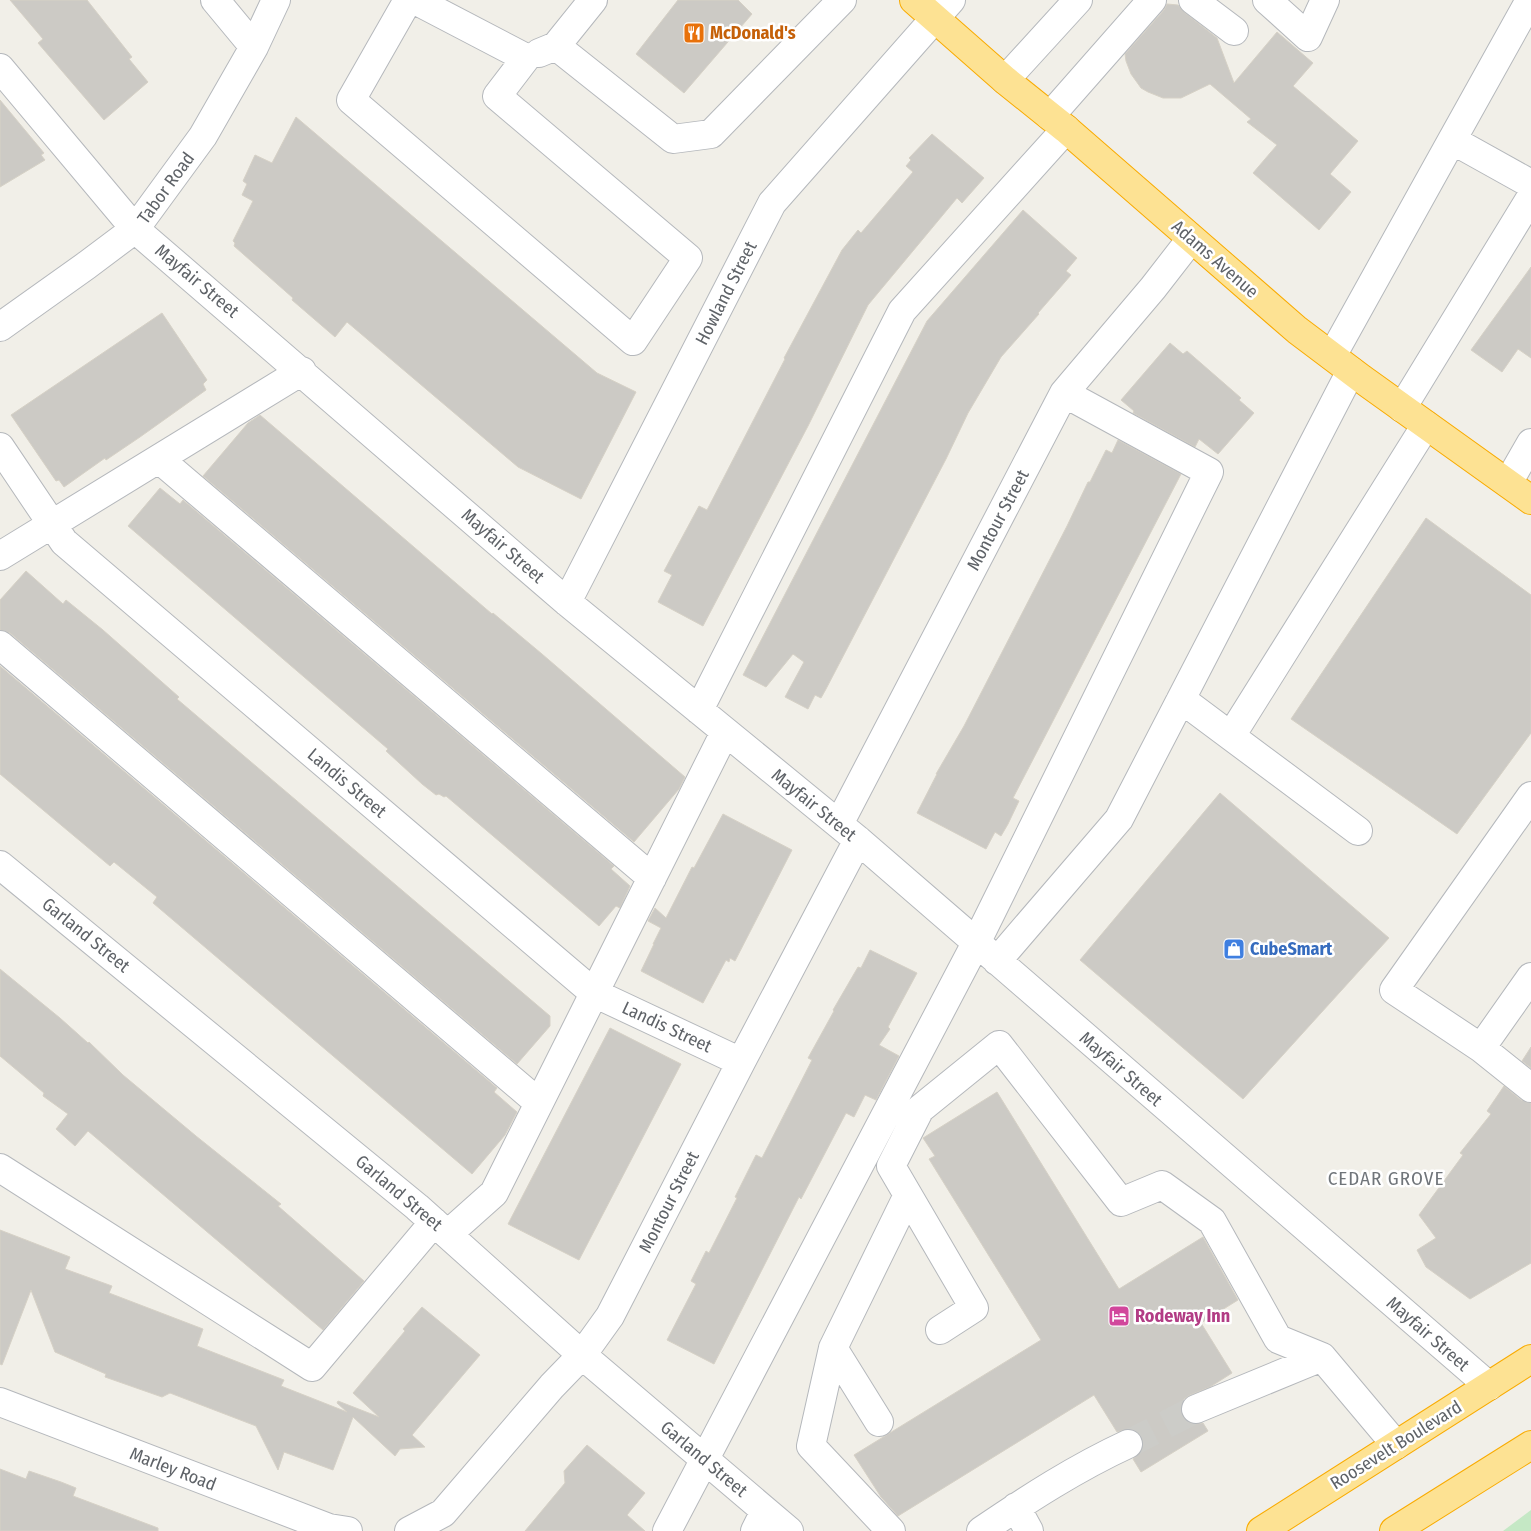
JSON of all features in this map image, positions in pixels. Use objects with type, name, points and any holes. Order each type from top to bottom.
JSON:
[{"type":"highway","name":"Adams Avenue","points":[[914,0],[943,9],[1006,80],[1297,330],[1531,500]]},
{"type":"highway","name":"Roosevelt Boulevard","points":[[1260,1531],[1531,1359]]},
{"type":"highway","points":[[1394,1531],[1531,1445]]},
{"type":"street","points":[[215,0],[254,47]]},
{"type":"street","name":"Tabor Road","points":[[0,327],[87,266],[135,229],[203,136],[254,47],[276,0]]},
{"type":"street","points":[[408,0],[350,100],[633,341],[688,258],[497,96],[526,58],[556,46],[593,0]]},
{"type":"street","points":[[415,0],[526,58]]},
{"type":"street","points":[[556,46],[673,139],[711,134],[842,0]]},
{"type":"street","points":[[1006,80],[1078,0]]},
{"type":"street","points":[[699,710],[902,311],[1058,123],[1152,0]]},
{"type":"street","points":[[1192,0],[1234,31]]},
{"type":"street","points":[[1267,0],[1308,36],[1325,0]]},
{"type":"street","points":[[997,961],[1119,819],[1181,700],[1452,140],[1530,0]]},
{"type":"street","name":"Howland Street","points":[[567,602],[772,203],[943,9]]},
{"type":"street","name":"Mayfair Street","points":[[0,68],[135,229],[302,371],[567,602],[848,832],[1488,1386]]},
{"type":"street","points":[[1452,140],[1531,184]]},
{"type":"street","points":[[1402,408],[1531,198]]},
{"type":"street","name":"Montour Street","points":[[417,1527],[443,1513],[552,1386],[582,1355],[610,1316],[741,1062],[848,832],[1064,394],[1153,288],[1191,239]]},
{"type":"street","points":[[0,556],[302,371]]},
{"type":"street","points":[[667,1531],[976,943],[1209,472],[1064,394]]},
{"type":"street","points":[[1231,736],[1426,425]]},
{"type":"street","points":[[1508,483],[1531,443]]},
{"type":"street","name":"Landis Street","points":[[0,447],[64,542],[594,993],[741,1062]]},
{"type":"street","points":[[159,459],[652,878]]},
{"type":"street","points":[[0,645],[539,1103]]},
{"type":"street","points":[[1181,700],[1358,831]]},
{"type":"street","points":[[0,1168],[312,1367],[441,1228],[494,1193],[725,732]]},
{"type":"street","points":[[1531,796],[1394,990],[1481,1048],[1531,1088]]},
{"type":"street","name":"Garland Street","points":[[0,865],[441,1228],[582,1355],[705,1460],[760,1521],[789,1531]]},
{"type":"street","points":[[1481,1048],[1531,977]]},
{"type":"street","points":[[940,1330],[974,1308],[891,1166],[920,1109],[999,1045],[1121,1202],[1162,1185],[1212,1221],[1278,1339],[1322,1357],[1396,1445]]},
{"type":"street","points":[[891,1531],[811,1446],[833,1348],[908,1195]]},
{"type":"street","points":[[833,1348],[879,1422]]},
{"type":"street","points":[[1196,1409],[1322,1357]]},
{"type":"street","name":"Marley Road","points":[[0,1402],[329,1528],[348,1531]]},
{"type":"street","points":[[981,1531],[1016,1507],[1098,1458],[1128,1444]]},
{"type":"street","points":[[1016,1507],[1029,1531]]},
{"type":"green space","points":[[1531,1510],[1531,1531],[1503,1531]]},
{"type":"building","points":[[10,0],[87,0],[132,57],[129,59],[148,82],[104,120],[38,43],[43,39]]},
{"type":"building","name":"McDonald's","points":[[678,0],[738,0],[752,14],[684,93],[636,54]]},
{"type":"building","points":[[1167,4],[1178,5],[1217,38],[1234,83],[1277,32],[1313,63],[1293,86],[1358,141],[1330,174],[1351,192],[1319,230],[1253,173],[1277,145],[1247,122],[1251,119],[1210,84],[1181,98],[1163,98],[1141,88],[1131,74],[1125,54],[1164,10]]},
{"type":"building","points":[[0,100],[44,153],[41,155],[45,160],[0,187]]},
{"type":"building","points":[[296,117],[597,373],[636,392],[581,499],[518,467],[347,322],[335,337],[234,246],[235,243],[233,241],[253,201],[242,195],[247,184],[243,181],[255,155],[272,163]]},
{"type":"building","points":[[932,134],[984,178],[962,203],[957,198],[868,305],[808,426],[703,626],[658,602],[672,575],[664,571],[699,506],[707,510],[784,358],[842,250],[858,230],[861,233],[913,172],[906,166],[911,160],[909,158]]},
{"type":"building","points":[[1023,210],[1077,258],[1066,271],[1071,275],[1001,357],[968,413],[826,689],[821,698],[815,695],[808,709],[785,697],[804,662],[793,654],[766,687],[743,675],[927,321]]},
{"type":"building","points":[[1531,267],[1531,358],[1518,349],[1502,372],[1471,350]]},
{"type":"building","points":[[162,313],[207,380],[203,384],[206,390],[140,437],[106,460],[105,458],[64,487],[59,480],[56,481],[11,415]]},
{"type":"building","points":[[1170,343],[1183,354],[1187,351],[1241,398],[1239,400],[1254,413],[1218,454],[1199,439],[1195,447],[1133,413],[1134,411],[1121,400]]},
{"type":"building","points":[[260,415],[685,777],[679,789],[634,842],[203,476],[248,423]]},
{"type":"building","points":[[1118,440],[1181,474],[1013,798],[1019,801],[1008,824],[1001,836],[995,832],[986,849],[917,813],[936,774],[964,726],[1088,482],[1090,482],[1106,450],[1112,453]]},
{"type":"building","points":[[160,488],[180,504],[183,500],[614,866],[611,869],[630,886],[620,908],[616,906],[599,926],[446,796],[436,795],[422,784],[386,751],[388,749],[128,526]]},
{"type":"building","points":[[1426,518],[1531,595],[1531,733],[1457,834],[1291,719]]},
{"type":"building","points":[[26,571],[63,604],[66,600],[103,630],[179,697],[177,699],[550,1016],[550,1026],[517,1064],[10,633],[0,630],[0,600]]},
{"type":"building","points":[[0,666],[497,1088],[494,1092],[517,1112],[505,1135],[472,1174],[153,903],[157,897],[114,862],[110,866],[0,774]]},
{"type":"building","name":"CubeSmart","points":[[1220,793],[1389,938],[1243,1099],[1080,960]]},
{"type":"building","points":[[723,814],[792,850],[735,961],[730,958],[729,962],[726,960],[703,1003],[641,971],[661,928],[648,921],[655,908],[666,918],[692,867],[694,868]]},
{"type":"building","points":[[870,950],[917,973],[888,1027],[890,1029],[879,1045],[899,1056],[876,1100],[865,1095],[854,1117],[846,1113],[801,1199],[799,1197],[714,1364],[667,1340],[696,1284],[691,1281],[706,1251],[709,1253],[756,1155],[762,1158],[812,1060],[808,1058],[833,1010],[858,967],[861,968]]},
{"type":"building","points":[[0,969],[89,1042],[123,1075],[281,1204],[278,1206],[364,1281],[323,1330],[88,1131],[75,1146],[56,1129],[68,1114],[43,1096],[44,1093],[0,1056]]},
{"type":"building","points":[[610,1028],[681,1064],[579,1260],[508,1224]]},
{"type":"building","points":[[1531,1047],[1531,1068],[1522,1061]]},
{"type":"building","points":[[1504,1086],[1521,1100],[1531,1103],[1531,1263],[1470,1299],[1426,1267],[1417,1250],[1436,1238],[1419,1215],[1463,1155],[1460,1153],[1491,1114],[1487,1111]]},
{"type":"building","name":"Rodeway Inn","points":[[997,1092],[1119,1289],[1203,1237],[1238,1300],[1201,1323],[1232,1373],[1210,1387],[1190,1395],[1184,1399],[1181,1406],[1181,1414],[1186,1421],[1194,1424],[1203,1423],[1208,1431],[1141,1472],[1133,1459],[1141,1452],[1144,1445],[1142,1437],[1136,1431],[1130,1429],[1117,1432],[1094,1395],[898,1516],[881,1497],[854,1455],[1041,1340],[929,1159],[935,1156],[923,1138]]},
{"type":"building","points":[[0,1230],[70,1257],[65,1269],[112,1286],[109,1293],[203,1329],[197,1346],[284,1380],[281,1386],[347,1412],[337,1403],[338,1401],[379,1417],[353,1393],[405,1331],[403,1329],[422,1307],[480,1355],[412,1435],[425,1447],[400,1449],[395,1456],[353,1417],[333,1470],[284,1452],[278,1470],[256,1426],[170,1393],[162,1397],[105,1377],[106,1374],[55,1352],[31,1290],[2,1365],[0,1364]]},
{"type":"building","points":[[587,1445],[645,1493],[627,1515],[645,1531],[525,1531],[565,1483],[564,1471]]},
{"type":"building","points":[[0,1469],[26,1479],[29,1471],[61,1482],[76,1488],[73,1496],[158,1528],[158,1531],[0,1531]]},
{"type":"tunnel","points":[[1128,1444],[1196,1409]]},
{"type":"place","name":"McDonald's","points":[[694,33]]},
{"type":"place","name":"CubeSmart","points":[[1234,949]]},
{"type":"place","name":"Rodeway Inn","points":[[1119,1316]]},
{"type":"district","name":"CEDAR GROVE","points":[[1386,1178]]}]
